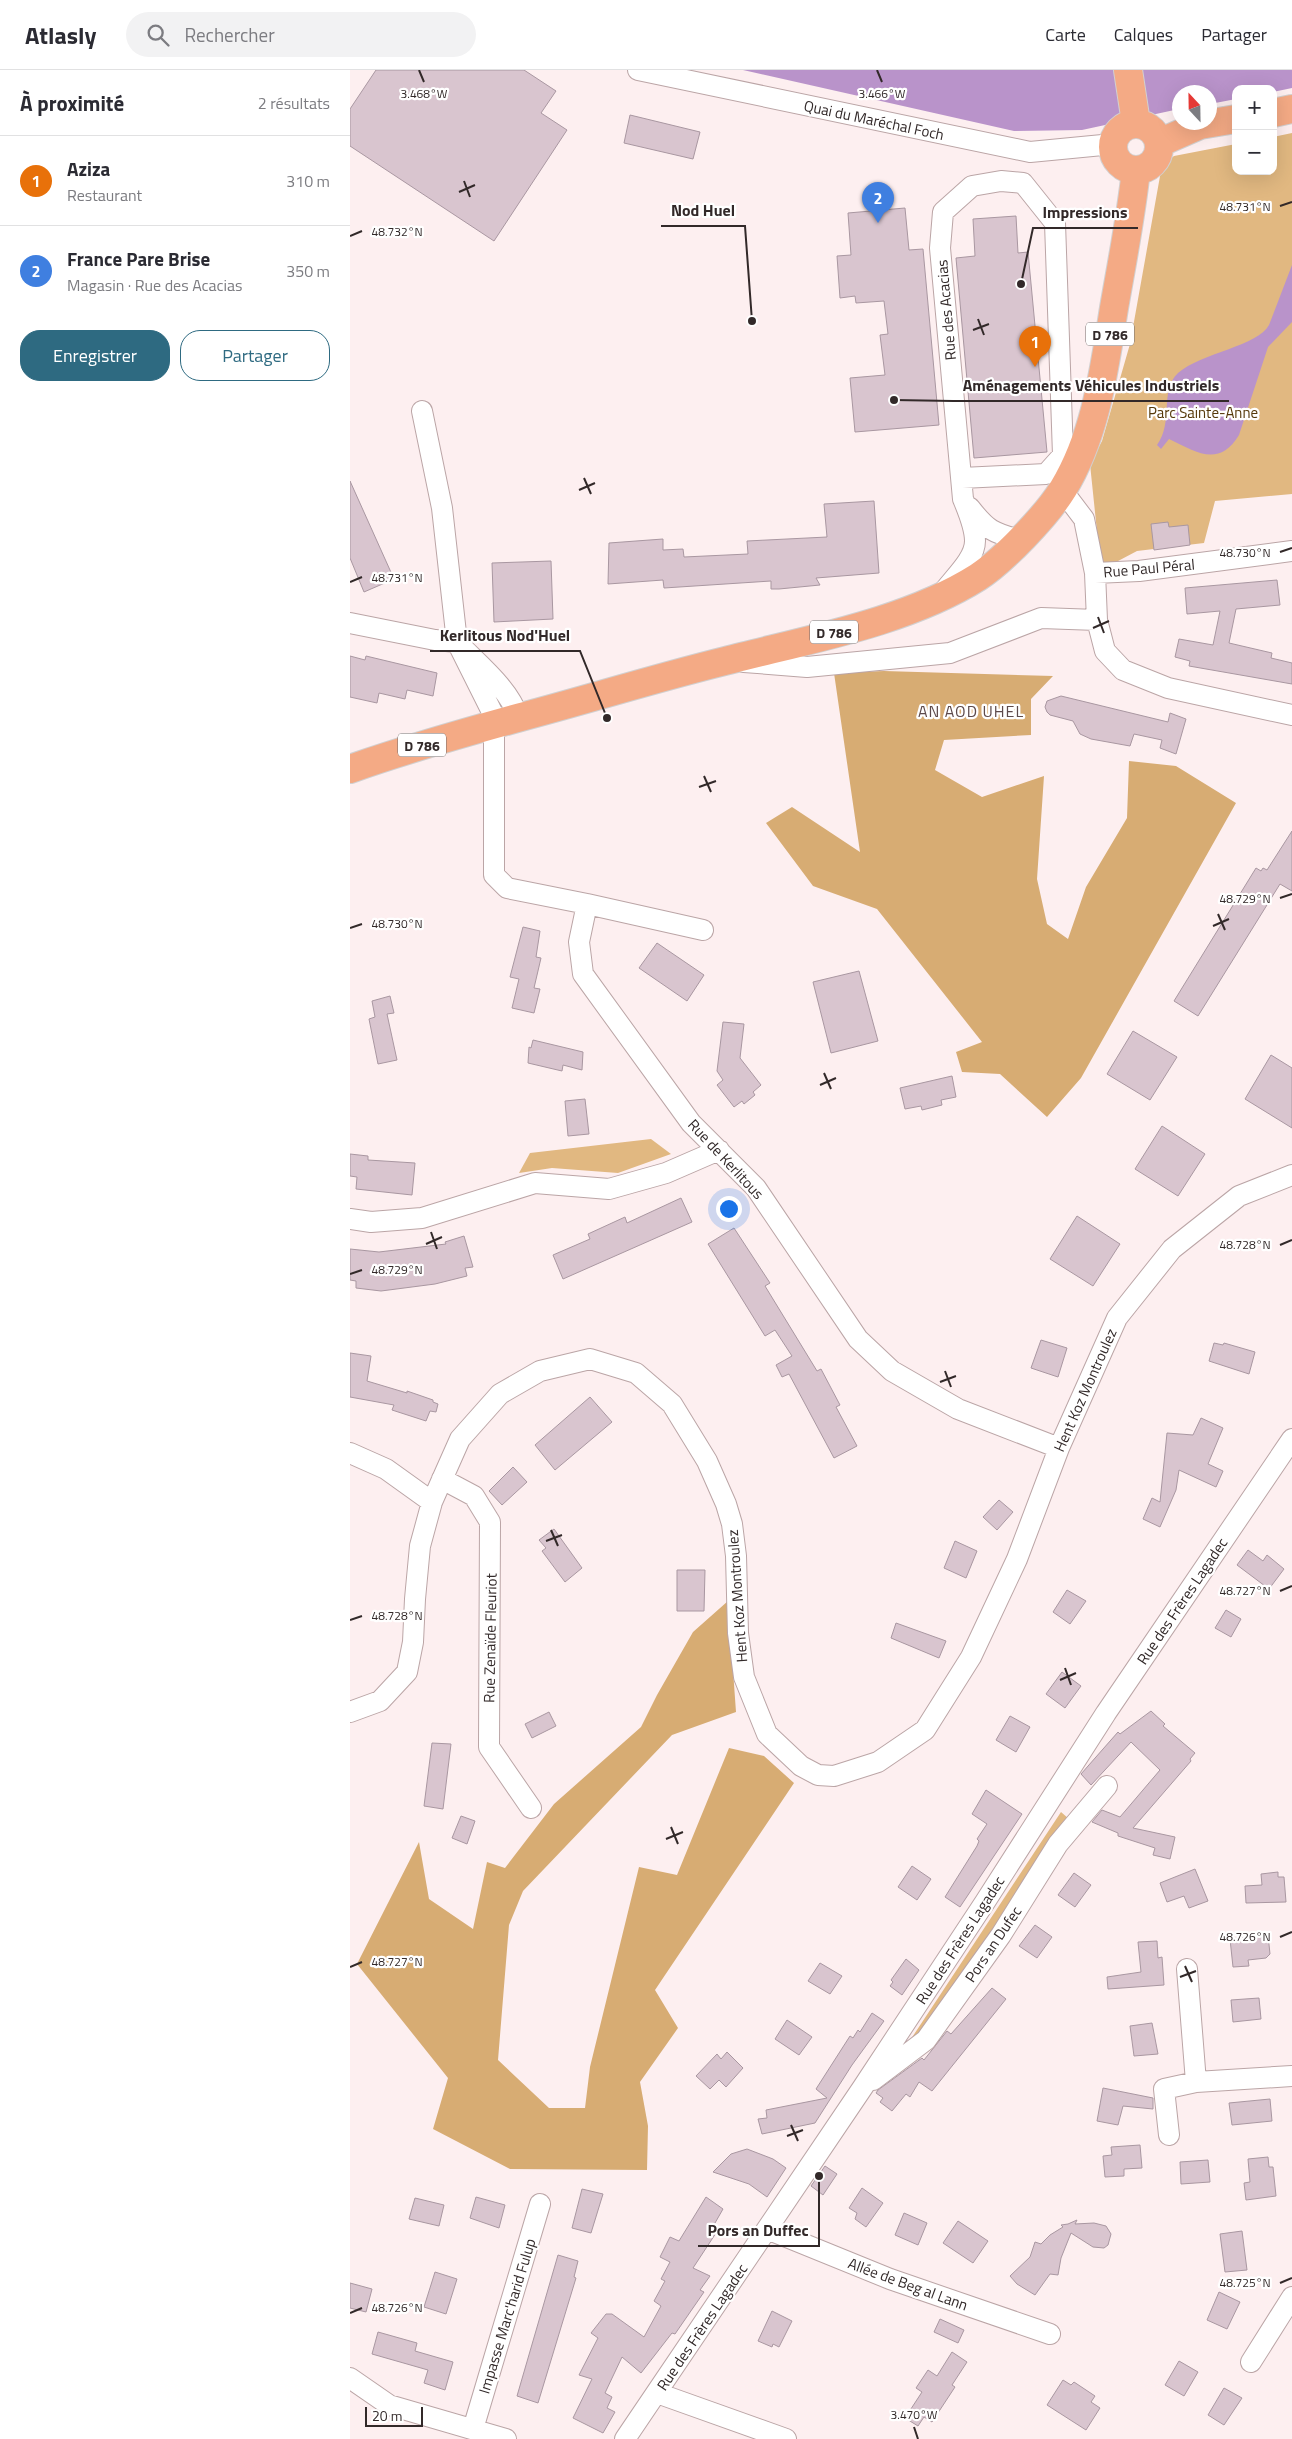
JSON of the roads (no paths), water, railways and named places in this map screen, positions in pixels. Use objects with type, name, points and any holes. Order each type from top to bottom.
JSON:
[{"type":"main road","points":[[1128,70],[1136,121]]},
{"type":"main road","points":[[1277,111],[1292,109]]},
{"type":"main road","points":[[1159,143],[1200,125],[1232,120]]},
{"type":"main road","points":[[1136,121],[1152,129],[1159,143],[1156,159],[1151,165],[1136,170],[1122,166],[1116,160],[1113,144],[1116,135],[1121,129],[1136,121]]},
{"type":"main road","name":"D 786","points":[[350,769],[507,721],[727,660],[866,624],[940,598],[980,576],[1020,540],[1062,490],[1079,460],[1092,424],[1119,280],[1136,170]]},
{"type":"street","name":"Quai du Maréchal Foch","points":[[638,70],[1030,152],[1113,144]]},
{"type":"street","name":"Rue des Acacias","points":[[940,598],[970,557],[975,541],[963,498],[940,248],[943,212],[972,186],[1001,181],[1023,183],[1055,223],[1063,455],[1046,474],[962,478]]},
{"type":"street","points":[[422,411],[442,508],[457,642],[492,712],[507,721],[494,874],[507,888],[704,930]]},
{"type":"street","points":[[1062,490],[1084,519],[1095,573],[1097,620],[1105,652],[1123,670],[1168,688],[1292,715]]},
{"type":"street","points":[[963,498],[985,527],[1020,540]]},
{"type":"street","name":"Rue Paul Péral","points":[[1095,573],[1139,571],[1292,552]]},
{"type":"street","points":[[727,660],[807,667],[950,654],[1041,618],[1097,620]]},
{"type":"street","points":[[350,623],[435,640],[457,642]]},
{"type":"street","name":"Rue de Kerlitous","points":[[587,904],[579,942],[583,974],[691,1123],[756,1188],[858,1339],[892,1371],[958,1409],[1059,1448]]},
{"type":"street","points":[[350,1219],[371,1222],[422,1218],[535,1183],[609,1189],[666,1173],[719,1150]]},
{"type":"street","name":"Hent Koz Montroulez","points":[[350,1712],[380,1701],[407,1672],[413,1642],[414,1598],[420,1546],[432,1502],[460,1439],[500,1394],[540,1371],[590,1359],[636,1373],[672,1404],[707,1461],[726,1504],[732,1524],[736,1556],[738,1633],[744,1677],[767,1734],[801,1766],[818,1775],[834,1776],[878,1762],[925,1730],[971,1657],[1017,1559],[1059,1448],[1117,1318],[1172,1249],[1239,1196],[1292,1175]]},
{"type":"street","name":"Rue des Frères Lagadec","points":[[625,2439],[863,2087],[985,1902],[1106,1712],[1292,1439]]},
{"type":"street","points":[[350,1454],[386,1469],[432,1502]]},
{"type":"street","name":"Rue Zenaïde Fleuriot","points":[[442,1479],[474,1496],[490,1522],[488,1746],[531,1808]]},
{"type":"street","name":"Pors an Dufec","points":[[863,2087],[926,2040],[1001,1935],[1058,1844],[1107,1786]]},
{"type":"street","points":[[1187,1969],[1196,2082]]},
{"type":"street","points":[[1169,2135],[1164,2089],[1196,2082],[1292,2076]]},
{"type":"street","name":"Impasse Marc'harid Fulup","points":[[473,2429],[540,2204]]},
{"type":"street","name":"Allée de Beg al Lann","points":[[767,2228],[890,2279],[1050,2334]]},
{"type":"street","points":[[1251,2362],[1292,2297]]},
{"type":"street","points":[[350,2378],[388,2405],[506,2439]]},
{"type":"street","points":[[657,2393],[786,2439]]},
{"type":"place","name":"France Pare Brise","points":[[878,223]]},
{"type":"place","name":"Impressions","points":[[1021,284]]},
{"type":"place","name":"Nod Huel","points":[[752,321]]},
{"type":"place","name":"Aziza","points":[[1035,367]]},
{"type":"place","name":"Aménagements Véhicules Industriels","points":[[894,400]]},
{"type":"place","name":"Kerlitous Nod'Huel","points":[[607,718]]},
{"type":"place","name":"Pors an Duffec","points":[[819,2176]]},
{"type":"district","name":"AN AOD UHEL","points":[[971,711]]},
{"type":"park label","name":"Parc Sainte-Anne","points":[[1203,412]]}]
